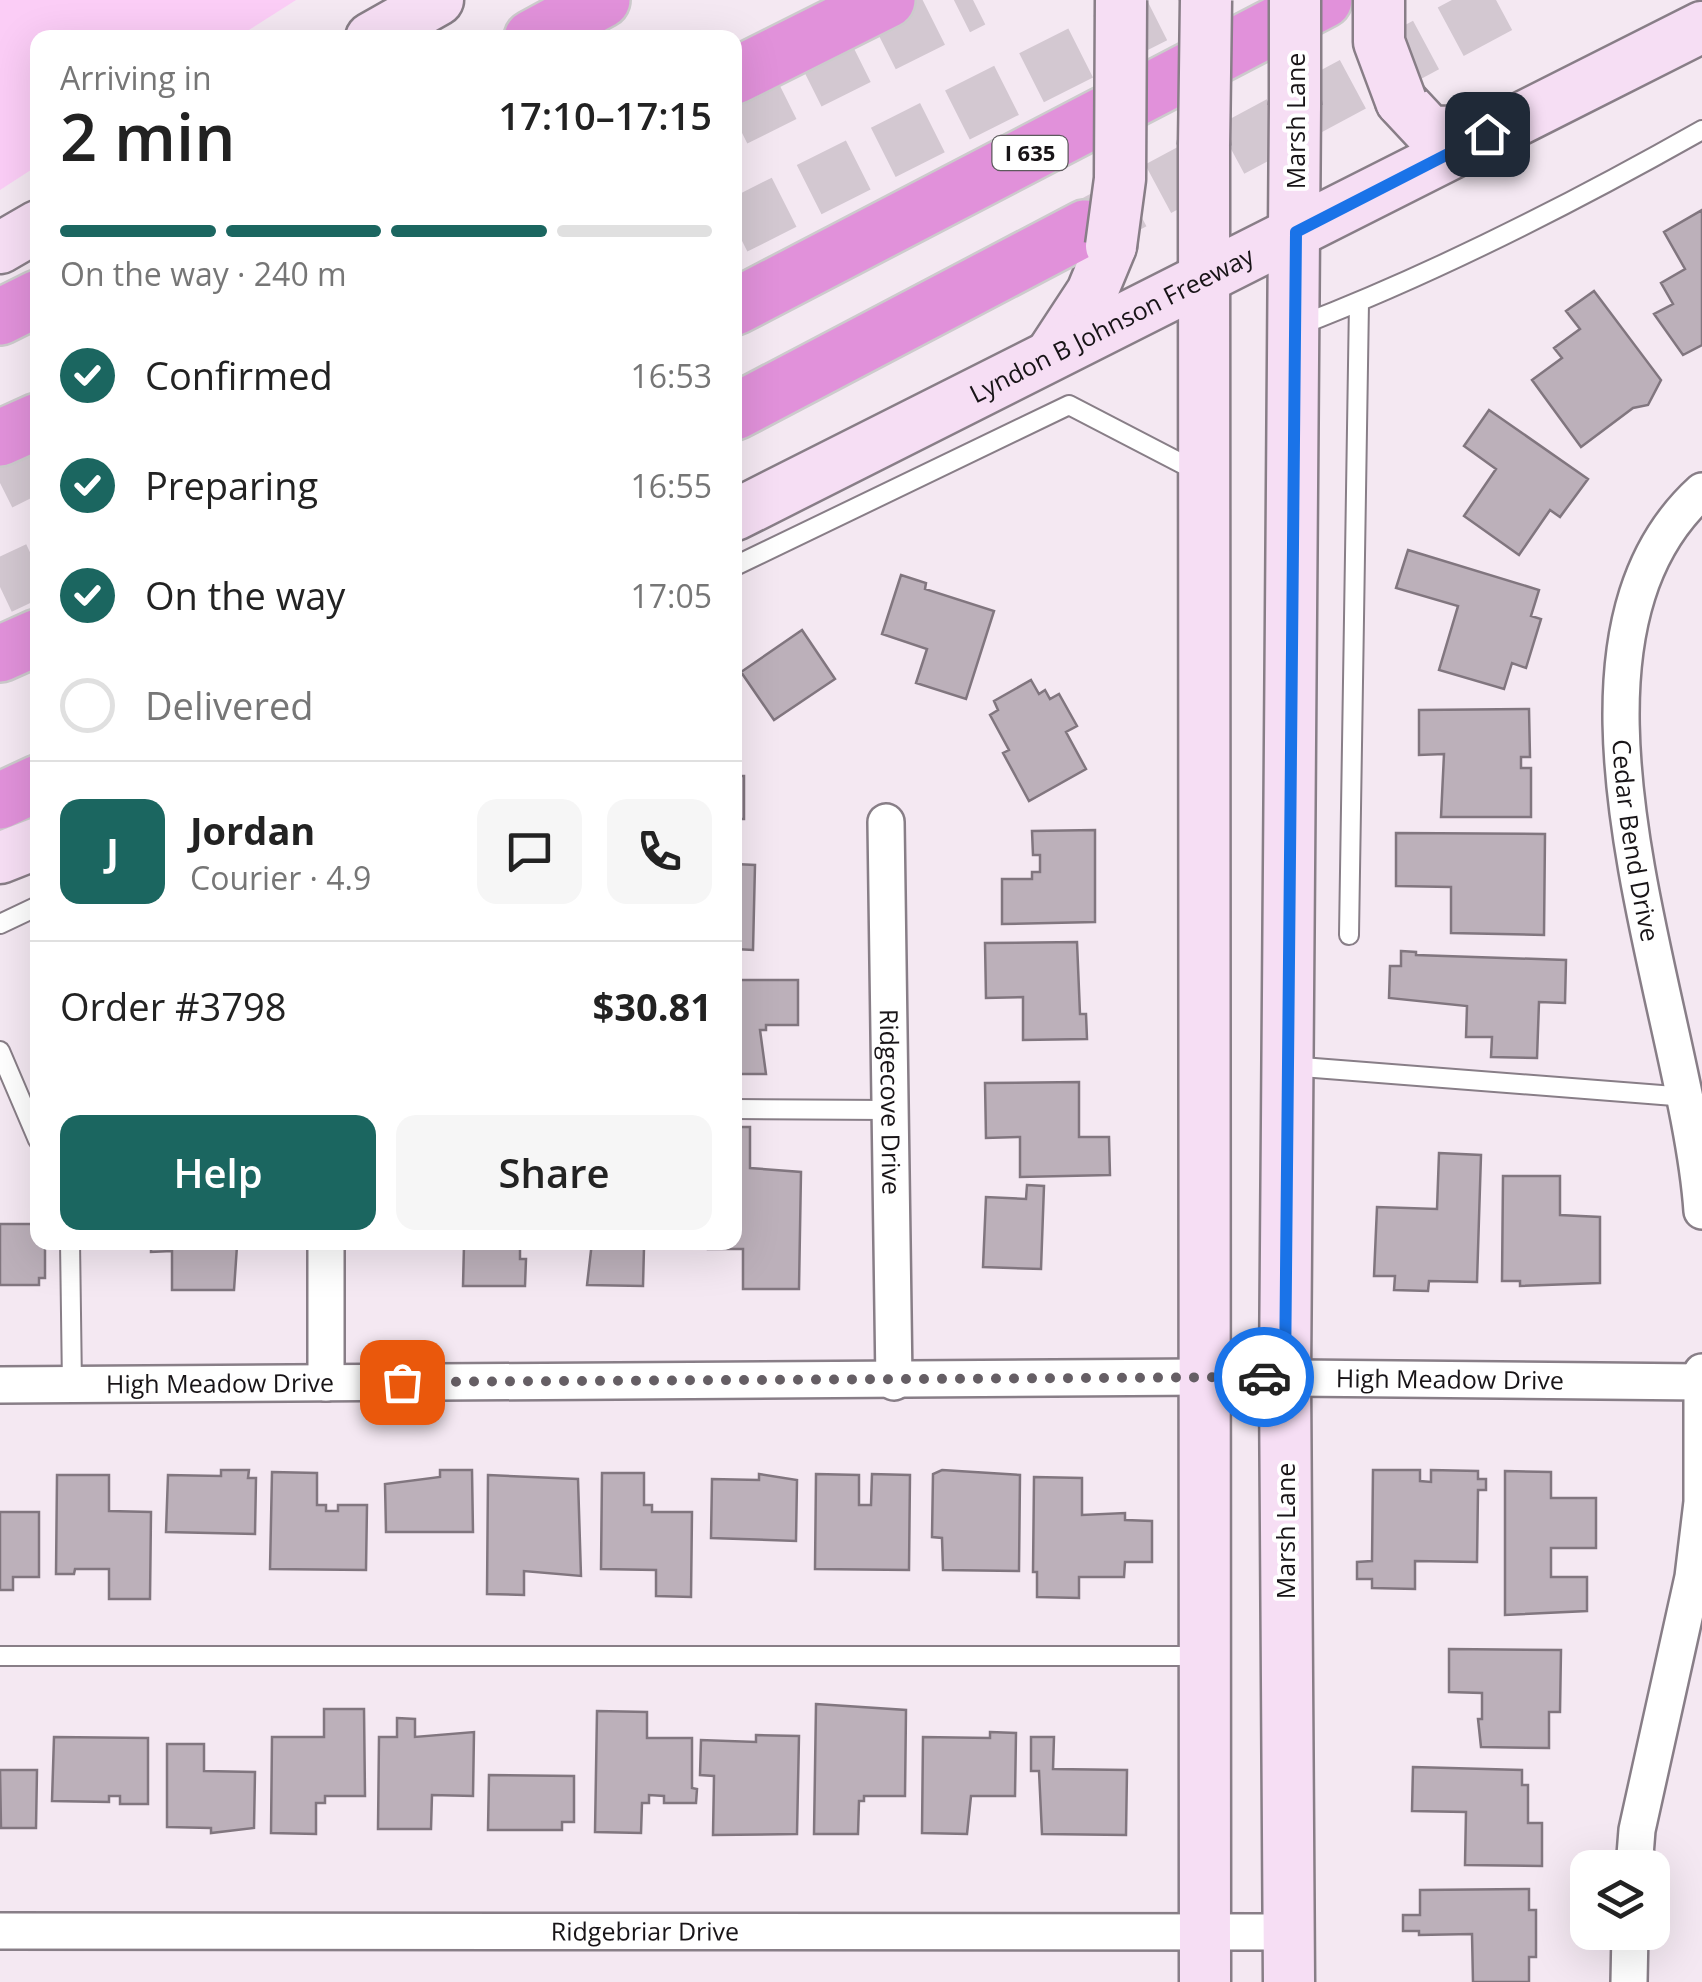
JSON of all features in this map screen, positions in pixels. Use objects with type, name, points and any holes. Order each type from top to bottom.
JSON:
[{"type":"highway","points":[[547,30],[602,0]]},
{"type":"highway","points":[[742,73],[888,0]]},
{"type":"highway","name":"I 635","points":[[742,303],[1324,0]]},
{"type":"highway","points":[[742,409],[1098,237]]},
{"type":"highway","points":[[0,317],[30,302]]},
{"type":"highway","points":[[0,438],[30,425]]},
{"type":"highway","points":[[0,654],[30,640]]},
{"type":"highway","points":[[0,801],[30,787]]},
{"type":"main road","points":[[385,30],[438,0]]},
{"type":"main road","points":[[1052,353],[1092,292],[1098,237],[1120,179],[1121,0]]},
{"type":"main road","points":[[1205,1982],[1206,0]]},
{"type":"main road","name":"Marsh Lane","points":[[1289,1982],[1285,1377],[1296,0]]},
{"type":"main road","points":[[1379,0],[1379,42],[1400,102],[1429,130],[1487,134]]},
{"type":"main road","name":"Lyndon B Johnson Freeway","points":[[742,511],[1702,26]]},
{"type":"main road","points":[[0,248],[30,231]]},
{"type":"main road","points":[[0,858],[30,845]]},
{"type":"street","name":"Cedar Bend Drive","points":[[1702,490],[1666,530],[1641,582],[1622,653],[1622,740],[1638,874],[1694,1097],[1702,1210]]},
{"type":"street","name":"Ridgecove Drive","points":[[886,822],[894,1382]]},
{"type":"street","points":[[326,1250],[326,1383]]},
{"type":"street","points":[[1636,1850],[1638,1830],[1690,1651],[1702,1502],[1702,1372]]},
{"type":"street","name":"High Meadow Drive","points":[[0,1384],[894,1382],[1206,1377],[1702,1382]]},
{"type":"street","name":"Ridgebriar Drive","points":[[0,1931],[1290,1932]]},
{"type":"street","points":[[1629,1982],[1630,1950]]},
{"type":"lane","points":[[1295,326],[1359,302],[1636,167],[1702,130]]},
{"type":"lane","points":[[1349,935],[1359,302]]},
{"type":"lane","points":[[742,563],[1068,405],[1205,476]]},
{"type":"lane","points":[[0,924],[30,910]]},
{"type":"lane","points":[[0,1051],[30,1121]]},
{"type":"lane","points":[[1288,1066],[1694,1097]]},
{"type":"lane","points":[[742,1109],[888,1110]]},
{"type":"lane","points":[[70,1250],[72,1385]]},
{"type":"lane","points":[[0,1656],[1205,1656]]},
{"type":"shaded area","points":[[0,0],[296,0],[249,30],[30,30],[30,171],[0,190]]},
{"type":"building","points":[[1702,210],[1702,345],[1683,355],[1654,314],[1673,304],[1661,283],[1685,269],[1664,232]]},
{"type":"building","points":[[1594,291],[1661,380],[1648,405],[1633,408],[1581,447],[1532,380],[1562,358],[1554,348],[1580,329],[1566,311]]},
{"type":"building","points":[[1489,410],[1588,479],[1560,517],[1550,510],[1519,555],[1464,516],[1496,469],[1464,446]]},
{"type":"building","points":[[1408,550],[1539,590],[1531,616],[1541,619],[1526,668],[1512,663],[1504,689],[1439,670],[1458,606],[1396,588]]},
{"type":"building","points":[[901,575],[926,583],[925,589],[994,611],[966,699],[916,683],[927,649],[882,634]]},
{"type":"building","points":[[802,630],[835,679],[774,720],[742,671]]},
{"type":"building","points":[[1031,680],[1039,694],[1045,690],[1050,699],[1059,694],[1077,726],[1066,732],[1086,769],[1029,801],[1003,753],[1009,750],[990,715],[998,710],[994,701]]},
{"type":"building","points":[[1529,709],[1530,757],[1521,757],[1521,768],[1531,768],[1531,817],[1441,817],[1444,754],[1419,755],[1419,710]]},
{"type":"building","points":[[742,776],[744,776],[742,819]]},
{"type":"building","points":[[1095,830],[1095,922],[1002,924],[1002,879],[1032,879],[1032,872],[1040,872],[1040,855],[1033,855],[1032,831]]},
{"type":"building","points":[[1396,833],[1545,834],[1544,935],[1451,933],[1451,887],[1396,886]]},
{"type":"building","points":[[742,864],[755,865],[753,950],[742,949]]},
{"type":"building","points":[[1077,942],[1080,1014],[1086,1014],[1087,1039],[1023,1040],[1023,997],[986,998],[985,943]]},
{"type":"building","points":[[1401,951],[1416,955],[1566,960],[1565,1003],[1539,1002],[1537,1058],[1491,1057],[1492,1037],[1466,1037],[1467,1006],[1389,998],[1390,966],[1401,966]]},
{"type":"building","points":[[742,980],[798,980],[798,1025],[766,1025],[766,1030],[760,1030],[766,1074],[742,1074]]},
{"type":"building","points":[[1079,1082],[1079,1137],[1109,1137],[1110,1175],[1020,1177],[1020,1137],[986,1138],[985,1083]]},
{"type":"building","points":[[742,1127],[750,1127],[750,1168],[801,1172],[799,1289],[743,1289]]},
{"type":"building","points":[[1439,1153],[1481,1155],[1477,1282],[1429,1281],[1428,1291],[1394,1290],[1395,1276],[1374,1276],[1377,1207],[1437,1209]]},
{"type":"building","points":[[1503,1176],[1560,1176],[1560,1215],[1600,1217],[1600,1283],[1520,1286],[1520,1281],[1502,1281]]},
{"type":"building","points":[[1027,1185],[1044,1186],[1041,1269],[983,1267],[986,1197],[1026,1199]]},
{"type":"building","points":[[0,1224],[30,1224],[30,1250],[45,1250],[45,1278],[39,1278],[39,1285],[0,1285]]},
{"type":"building","points":[[151,1250],[237,1250],[234,1290],[172,1290],[172,1251]]},
{"type":"building","points":[[464,1250],[520,1250],[520,1259],[526,1259],[525,1286],[463,1286]]},
{"type":"building","points":[[591,1250],[644,1250],[643,1286],[587,1285]]},
{"type":"building","points":[[221,1470],[249,1470],[248,1478],[256,1478],[255,1534],[166,1532],[168,1475],[221,1476]]},
{"type":"building","points":[[440,1470],[472,1470],[473,1532],[386,1532],[385,1484],[440,1477]]},
{"type":"building","points":[[942,1470],[1020,1475],[1019,1571],[943,1570],[942,1538],[932,1537],[933,1474]]},
{"type":"building","points":[[1373,1470],[1420,1470],[1420,1481],[1431,1482],[1431,1470],[1478,1471],[1478,1479],[1486,1479],[1486,1490],[1478,1490],[1477,1562],[1415,1561],[1415,1589],[1372,1588],[1372,1579],[1357,1579],[1357,1562],[1372,1561]]},
{"type":"building","points":[[1505,1471],[1551,1472],[1551,1498],[1596,1498],[1596,1548],[1551,1548],[1551,1577],[1587,1577],[1587,1611],[1505,1615]]},
{"type":"building","points":[[272,1472],[317,1473],[317,1505],[326,1505],[326,1511],[338,1511],[338,1505],[367,1505],[366,1570],[270,1569]]},
{"type":"building","points":[[602,1473],[644,1473],[644,1505],[652,1505],[652,1512],[692,1512],[691,1597],[656,1596],[656,1570],[601,1569]]},
{"type":"building","points":[[759,1474],[797,1480],[796,1541],[711,1538],[712,1479],[759,1480]]},
{"type":"building","points":[[816,1474],[859,1475],[859,1505],[871,1505],[872,1474],[910,1475],[909,1570],[815,1569]]},
{"type":"building","points":[[57,1475],[109,1475],[109,1511],[151,1512],[150,1599],[109,1599],[109,1569],[75,1569],[74,1574],[56,1574]]},
{"type":"building","points":[[488,1475],[578,1479],[581,1576],[524,1571],[524,1595],[487,1594]]},
{"type":"building","points":[[1034,1477],[1082,1478],[1082,1515],[1125,1513],[1125,1520],[1152,1521],[1152,1562],[1125,1562],[1124,1577],[1079,1577],[1079,1598],[1037,1597],[1037,1572],[1033,1572]]},
{"type":"building","points":[[0,1512],[39,1512],[39,1577],[13,1577],[13,1590],[0,1590]]},
{"type":"building","points":[[1449,1649],[1561,1650],[1560,1712],[1549,1712],[1549,1748],[1481,1747],[1478,1719],[1482,1719],[1482,1693],[1449,1692]]},
{"type":"building","points":[[816,1704],[906,1710],[905,1796],[864,1796],[864,1801],[859,1801],[858,1834],[814,1834]]},
{"type":"building","points":[[324,1709],[364,1709],[365,1796],[325,1796],[325,1803],[316,1803],[316,1834],[271,1833],[272,1737],[324,1737]]},
{"type":"building","points":[[597,1711],[647,1712],[647,1738],[692,1738],[692,1788],[697,1789],[696,1803],[664,1803],[664,1796],[649,1795],[649,1803],[642,1803],[641,1833],[595,1832]]},
{"type":"building","points":[[397,1718],[415,1719],[415,1737],[474,1732],[473,1796],[432,1795],[431,1829],[378,1829],[379,1737],[397,1737]]},
{"type":"building","points":[[990,1732],[1016,1733],[1015,1796],[971,1796],[967,1834],[922,1833],[923,1737],[990,1738]]},
{"type":"building","points":[[756,1735],[799,1736],[797,1834],[713,1835],[714,1776],[700,1775],[701,1740],[756,1742]]},
{"type":"building","points":[[54,1737],[148,1738],[148,1804],[120,1804],[120,1796],[109,1796],[109,1802],[52,1801]]},
{"type":"building","points":[[1031,1737],[1054,1737],[1053,1769],[1127,1770],[1126,1835],[1042,1834],[1039,1771],[1031,1771]]},
{"type":"building","points":[[167,1744],[204,1744],[204,1771],[255,1772],[254,1828],[211,1833],[211,1828],[167,1827]]},
{"type":"building","points":[[1413,1767],[1522,1770],[1522,1785],[1528,1785],[1528,1823],[1542,1823],[1542,1866],[1465,1865],[1466,1812],[1412,1811]]},
{"type":"building","points":[[0,1770],[37,1770],[36,1828],[1,1828]]},
{"type":"building","points":[[489,1775],[574,1776],[574,1822],[562,1822],[562,1830],[488,1830]]},
{"type":"building","points":[[1529,1889],[1529,1910],[1536,1910],[1536,1957],[1529,1957],[1529,1982],[1473,1982],[1472,1934],[1419,1935],[1419,1931],[1403,1931],[1403,1915],[1420,1915],[1420,1890]]},
{"type":"tunnel","points":[[742,116],[973,0]]},
{"type":"tunnel","points":[[742,223],[1186,0]]},
{"type":"tunnel","points":[[1085,228],[1510,0]]},
{"type":"tunnel","points":[[0,483],[30,468]]},
{"type":"tunnel","points":[[0,587],[30,573]]},
{"type":"way so far","points":[[402,1382],[1264,1377]]},
{"type":"route","points":[[1264,1377],[1285,1377],[1296,232],[1487,134]]}]
